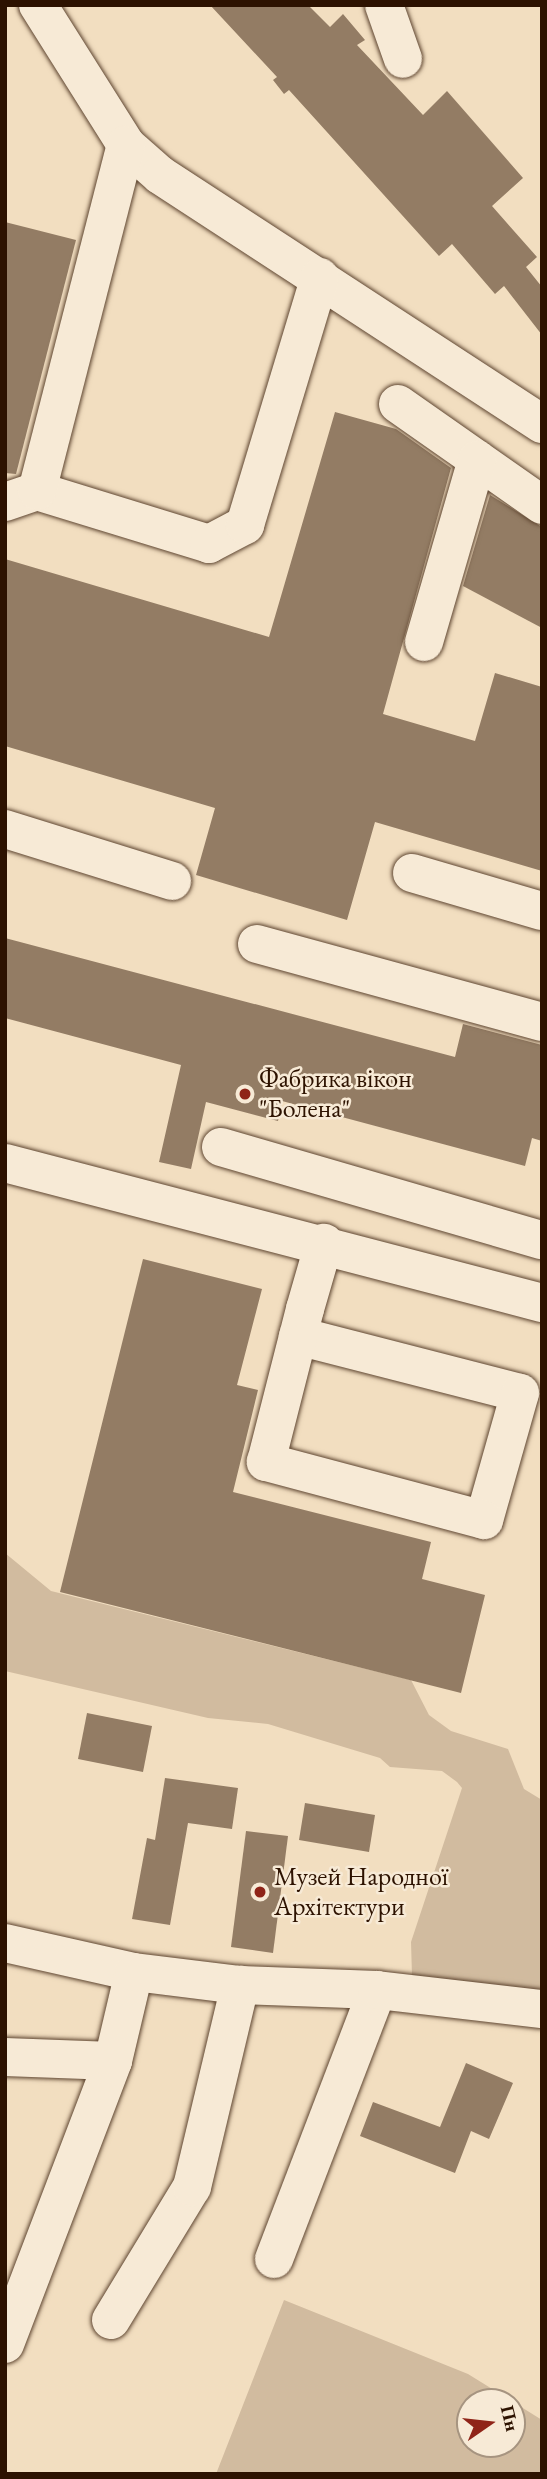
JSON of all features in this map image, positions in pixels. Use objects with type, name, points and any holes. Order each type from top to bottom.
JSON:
[{"type":"street","points":[[38,5],[126,145],[160,175],[542,424]]},
{"type":"street","points":[[384,5],[403,59]]},
{"type":"street","points":[[126,145],[21,496],[209,544],[245,525],[320,277]]},
{"type":"street","points":[[398,404],[542,505]]},
{"type":"street","points":[[424,642],[477,460]]},
{"type":"street","points":[[5,829],[172,881]]},
{"type":"street","points":[[412,873],[542,911]]},
{"type":"street","points":[[257,944],[542,1022]]},
{"type":"street","points":[[221,1147],[542,1240]]},
{"type":"street","points":[[5,1163],[324,1243],[542,1303]]},
{"type":"street","points":[[298,1336],[520,1393],[484,1520],[266,1462],[298,1336],[324,1243]]},
{"type":"street","points":[[5,1943],[134,1972],[240,1986],[377,1990],[542,2009]]},
{"type":"street","points":[[5,2344],[113,2061],[134,1972]]},
{"type":"street","points":[[111,2320],[192,2187],[240,1986]]},
{"type":"street","points":[[274,2259],[377,1990]]},
{"type":"street","points":[[5,2057],[113,2061]]},
{"type":"shaded area","points":[[5,1553],[51,1591],[411,1680],[429,1715],[451,1731],[508,1749],[524,1789],[542,1800],[542,1996],[412,1976],[411,1942],[462,1788],[457,1782],[442,1771],[390,1767],[380,1758],[268,1724],[208,1718],[5,1671]]},
{"type":"shaded area","points":[[284,2300],[468,2374],[491,2388],[456,2388],[456,2458],[526,2458],[526,2410],[542,2420],[542,2474],[216,2474]]},
{"type":"building","points":[[210,5],[308,5],[330,27],[343,14],[365,40],[357,45],[423,115],[447,91],[523,178],[492,206],[537,257],[526,267],[542,287],[542,335],[504,286],[495,294],[452,244],[439,256],[289,90],[284,94],[273,80],[277,77]]},
{"type":"building","points":[[5,222],[76,240],[16,474],[5,473]]},
{"type":"building","points":[[335,412],[396,429],[451,468],[383,714],[475,741],[495,673],[542,687],[542,871],[375,822],[347,920],[196,875],[215,808],[5,746],[5,559],[269,637]]},
{"type":"building","points":[[490,495],[542,527],[542,628],[463,586]]},
{"type":"building","points":[[5,938],[455,1057],[463,1024],[542,1045],[542,1141],[532,1138],[525,1166],[282,1101],[278,1121],[206,1102],[191,1169],[159,1162],[181,1065],[5,1018]]},
{"type":"building","points":[[143,1259],[262,1289],[237,1385],[258,1390],[233,1492],[431,1542],[422,1579],[485,1595],[461,1693],[60,1592]]},
{"type":"building","points":[[87,1713],[152,1726],[143,1772],[78,1759]]},
{"type":"building","points":[[165,1778],[238,1788],[232,1829],[188,1823],[170,1925],[132,1919],[147,1838],[155,1840]]},
{"type":"building","points":[[305,1803],[375,1815],[369,1852],[299,1840]]},
{"type":"building","name":"Музей Народної Архітектури","points":[[246,1831],[288,1836],[273,1953],[231,1947]]},
{"type":"building","points":[[466,2063],[513,2083],[489,2139],[471,2131],[455,2173],[360,2136],[373,2102],[440,2127]]},
{"type":"place","name":"Фабрика вікон \"Болена\"","points":[[245,1094]]},
{"type":"place","name":"Музей Народної Архітектури","points":[[260,1892]]}]
